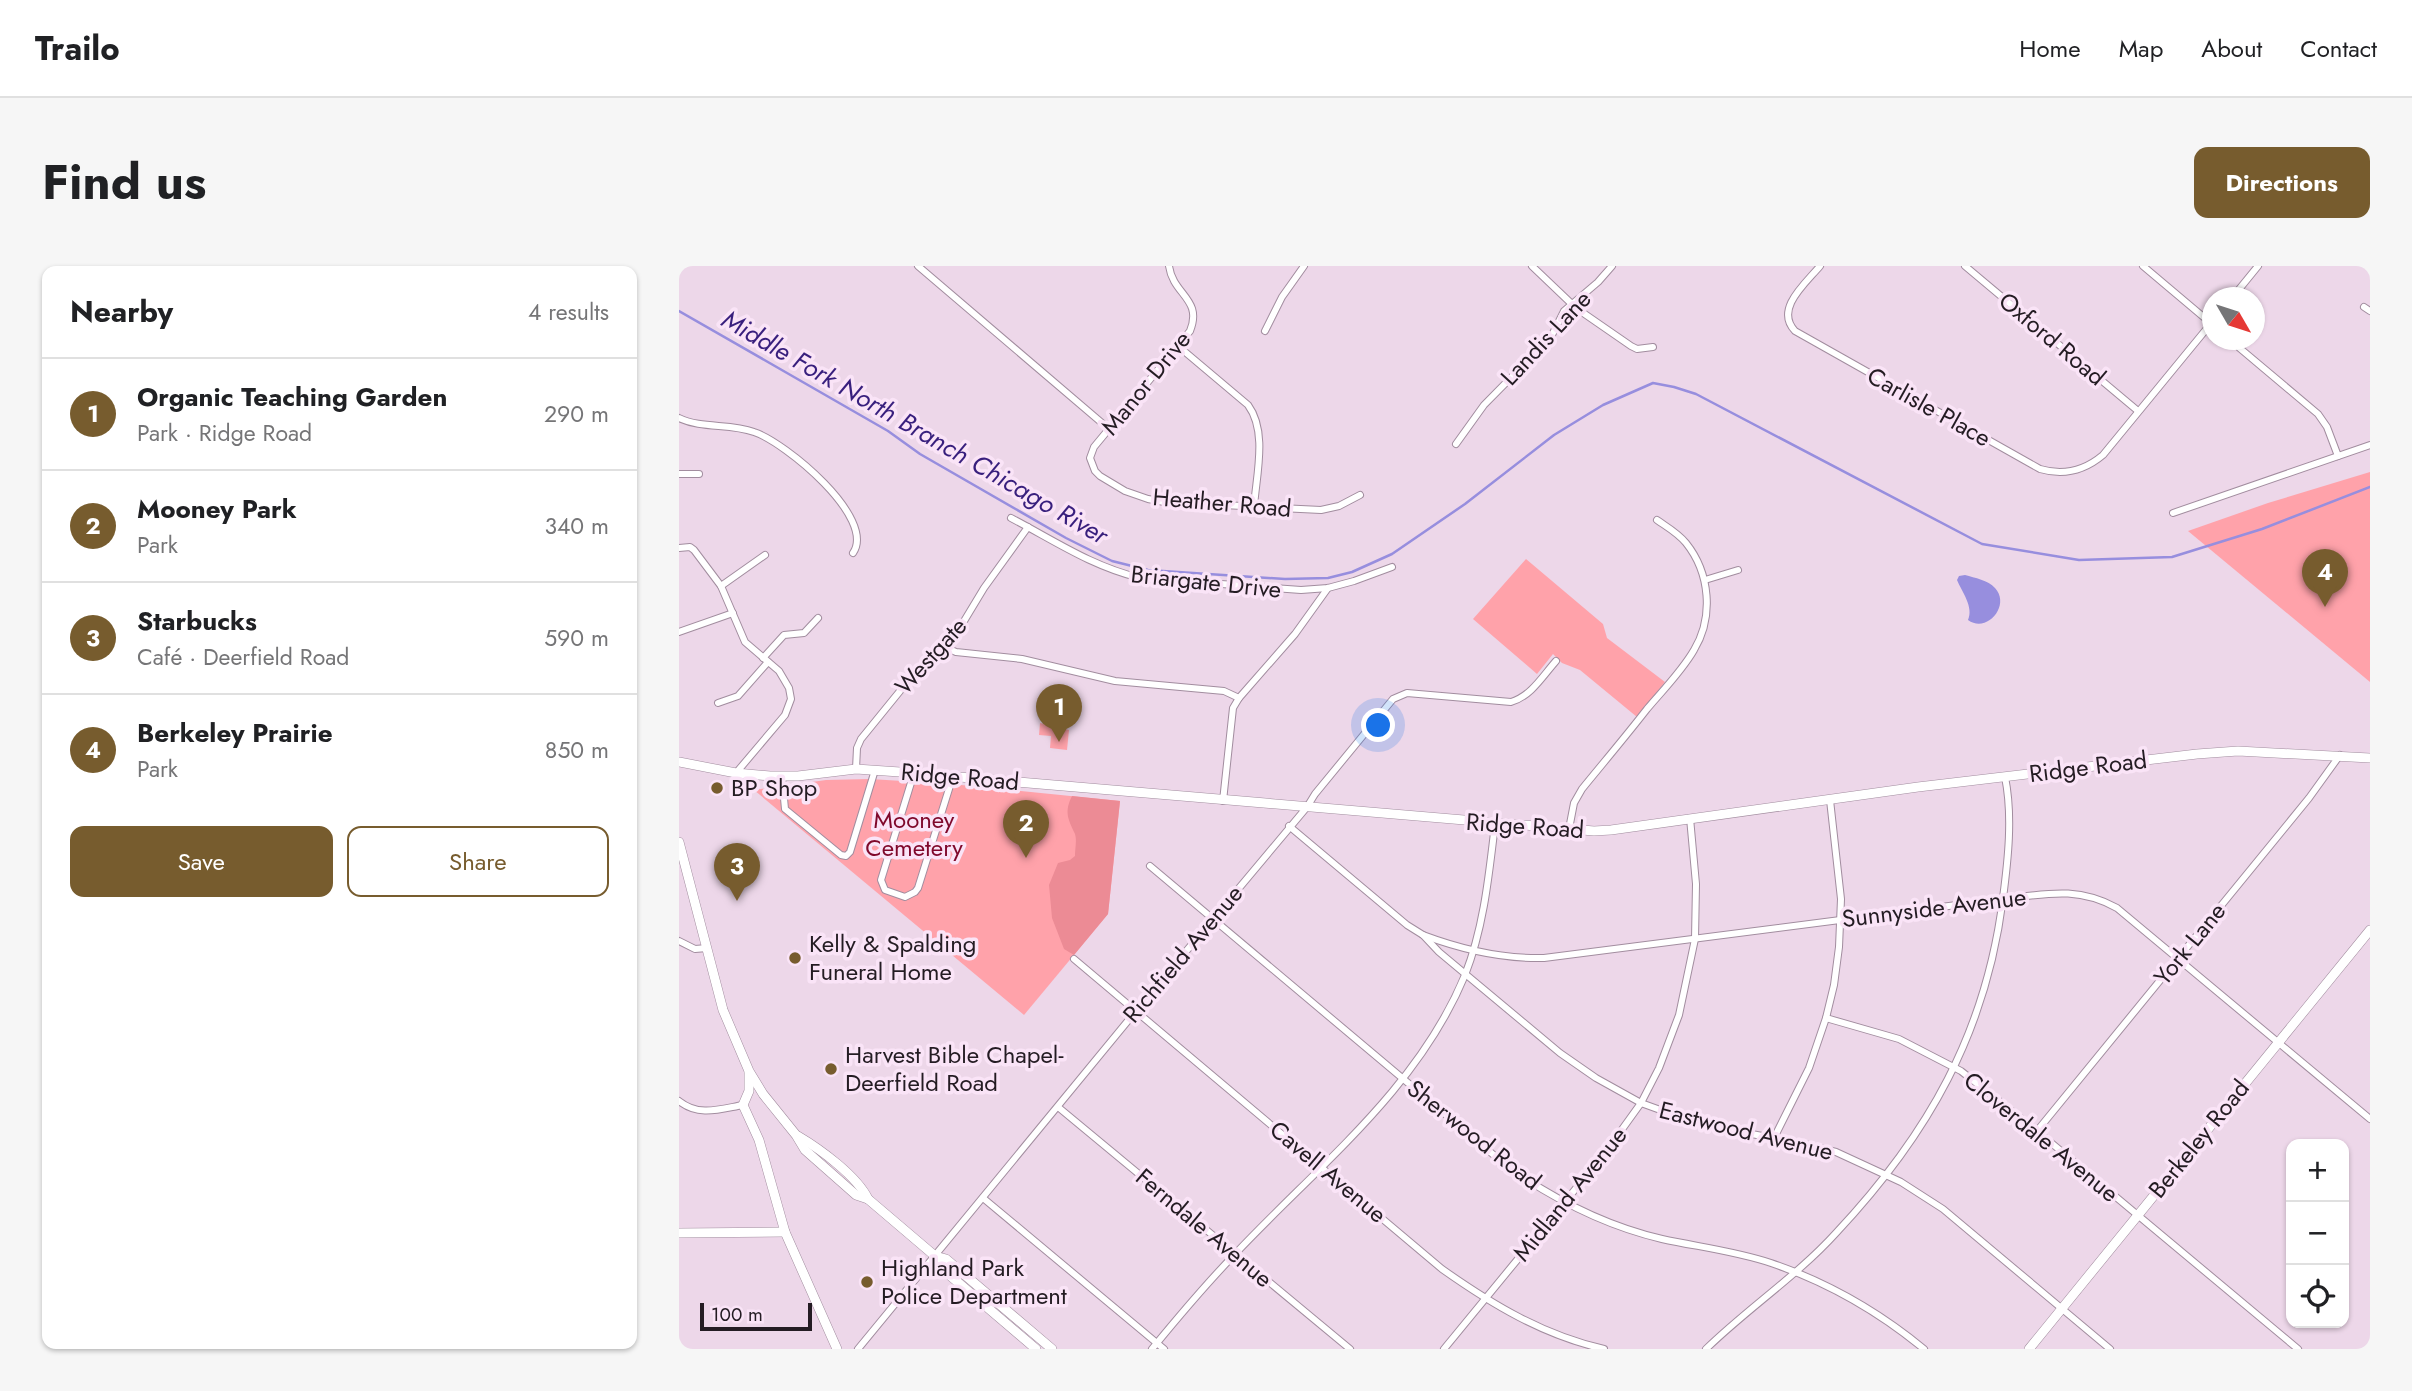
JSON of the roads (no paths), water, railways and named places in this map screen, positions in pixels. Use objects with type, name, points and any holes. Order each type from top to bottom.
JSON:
[{"type":"street","points":[[918,266],[1109,429]]},
{"type":"street","name":"Manor Drive","points":[[1091,464],[1091,453],[1109,429],[1191,331],[1195,313],[1192,304],[1173,283],[1169,266]]},
{"type":"street","points":[[1265,331],[1282,296],[1304,266]]},
{"type":"street","points":[[1532,266],[1571,304],[1637,349],[1653,347]]},
{"type":"street","name":"Landis Lane","points":[[1456,444],[1489,399],[1542,347],[1558,326],[1564,311],[1588,292],[1612,266]]},
{"type":"street","name":"Carlisle Place","points":[[1820,266],[1789,306],[1787,320],[1797,333],[2040,469],[2064,473],[2096,461],[2138,411]]},
{"type":"street","name":"Oxford Road","points":[[1965,266],[2138,411]]},
{"type":"street","points":[[2143,266],[2202,315]]},
{"type":"street","points":[[2241,287],[2258,266]]},
{"type":"street","points":[[2138,411],[2202,335]]},
{"type":"street","points":[[1178,346],[1253,412],[1258,424],[1259,441],[1254,507]]},
{"type":"street","points":[[2242,350],[2318,414],[2327,427],[2338,456]]},
{"type":"street","points":[[679,418],[749,430],[790,452],[823,481],[844,509],[857,536],[858,547],[853,553]]},
{"type":"street","points":[[2173,513],[2370,445]]},
{"type":"street","name":"Heather Road","points":[[1091,464],[1100,476],[1125,491],[1164,502],[1321,510],[1339,506],[1360,495]]},
{"type":"street","points":[[679,474],[699,474]]},
{"type":"street","points":[[1011,518],[1028,527]]},
{"type":"street","points":[[1569,829],[1574,803],[1582,789],[1694,650],[1706,611],[1705,580],[1701,568],[1687,544],[1673,530],[1657,520]]},
{"type":"street","name":"Briargate Drive","points":[[1028,527],[1084,559],[1115,572],[1140,578],[1286,590],[1328,588],[1354,582],[1392,567]]},
{"type":"street","name":"Westgate","points":[[856,769],[857,748],[861,739],[900,691],[955,636],[984,588],[1028,527]]},
{"type":"street","points":[[679,548],[690,547],[694,550],[721,586],[745,642],[783,677],[789,688],[789,707],[782,720],[736,773]]},
{"type":"street","points":[[721,586],[765,555]]},
{"type":"street","points":[[1705,580],[1738,570]]},
{"type":"street","points":[[1223,801],[1231,717],[1239,698],[1294,634],[1328,588]]},
{"type":"street","points":[[679,632],[733,612]]},
{"type":"street","points":[[718,703],[738,696],[785,635],[804,633],[818,618]]},
{"type":"street","points":[[944,647],[956,652],[1022,659],[1115,681],[1224,691],[1239,698]]},
{"type":"street","name":"Richfield Avenue","points":[[858,1349],[1307,807],[1393,699],[1407,693],[1511,702],[1528,693],[1556,661]]},
{"type":"street","name":"Ridge Road","points":[[679,762],[736,773],[782,777],[856,769],[1495,824],[1611,830],[2156,758],[2238,751],[2370,758]]},
{"type":"street","name":"York Lane","points":[[2037,1131],[2309,798],[2340,755]]},
{"type":"street","points":[[782,777],[785,809],[841,855],[846,856],[850,852],[875,771]]},
{"type":"street","points":[[914,773],[881,880],[885,890],[905,897],[918,888],[954,776]]},
{"type":"street","points":[[1706,1349],[1834,1236],[1888,1175],[1919,1132],[1954,1067],[1989,975],[2003,899],[2008,846],[2005,777]]},
{"type":"street","points":[[1774,1138],[1809,1068],[1834,985],[1840,921],[1839,880],[1830,800]]},
{"type":"street","name":"Midland Avenue","points":[[1444,1349],[1621,1133],[1641,1103],[1672,1036],[1686,989],[1695,939],[1696,884],[1690,818]]},
{"type":"street","points":[[1154,1346],[1235,1253],[1322,1167],[1403,1079],[1439,1027],[1473,951],[1489,875],[1495,824]]},
{"type":"street","name":"Eastwood Avenue","points":[[1289,826],[1407,925],[1423,935],[1465,974],[1560,1053],[1596,1078],[1641,1103],[1699,1124],[1836,1152],[1888,1175],[1943,1209],[2111,1349]]},
{"type":"street","points":[[679,842],[729,1028],[763,1094],[805,1150],[856,1195],[868,1199],[935,1256],[946,1259],[1052,1349]]},
{"type":"street","name":"Sherwood Road","points":[[1150,866],[1508,1167],[1565,1202],[1634,1231],[1734,1252],[1796,1272],[1859,1303],[1924,1349]]},
{"type":"street","name":"Sunnyside Avenue","points":[[1423,935],[1473,951],[1503,957],[1544,958],[2064,892],[2093,896],[2117,908],[2370,1119]]},
{"type":"street","name":"Berkeley Road","points":[[2029,1349],[2370,930]]},
{"type":"street","points":[[679,941],[695,948],[706,948]]},
{"type":"street","name":"Cavell Avenue","points":[[1074,959],[1442,1269],[1485,1299],[1553,1332],[1604,1349]]},
{"type":"street","name":"Cloverdale Avenue","points":[[1826,1018],[1892,1037],[1954,1067],[1979,1084],[2298,1349]]},
{"type":"street","points":[[749,1071],[749,1091],[743,1105],[758,1140],[785,1232],[837,1349]]},
{"type":"street","points":[[679,1101],[703,1112],[743,1105]]},
{"type":"street","name":"Ferndale Avenue","points":[[1058,1107],[1350,1349]]},
{"type":"street","points":[[983,1198],[1154,1346],[1164,1349]]},
{"type":"street","points":[[679,1233],[785,1232]]},
{"type":"street","points":[[935,1256],[940,1267],[1036,1349]]},
{"type":"waterway","name":"Middle Fork North Branch Chicago River","points":[[679,311],[888,431],[920,454],[1066,538],[1112,561],[1148,570],[1285,579],[1328,578],[1352,572],[1392,554],[1465,504],[1554,435],[1603,405],[1653,383],[1696,394],[1982,544],[2079,560],[2172,557],[2262,529],[2370,487]]},
{"type":"place","name":"Berkeley Prairie","points":[[2325,607]]},
{"type":"place","name":"Organic Teaching Garden","points":[[1059,742]]},
{"type":"place","name":"BP Shop","points":[[717,788]]},
{"type":"place","name":"Mooney Park","points":[[1026,858]]},
{"type":"place","name":"Starbucks","points":[[737,901]]},
{"type":"place","name":"Kelly & Spalding Funeral Home","points":[[795,958]]},
{"type":"place","name":"Harvest Bible Chapel- Deerfield Road","points":[[831,1069]]},
{"type":"place","name":"Highland Park Police Department","points":[[867,1282]]},
{"type":"park label","name":"Mooney Cemetery","points":[[914,834]]}]
